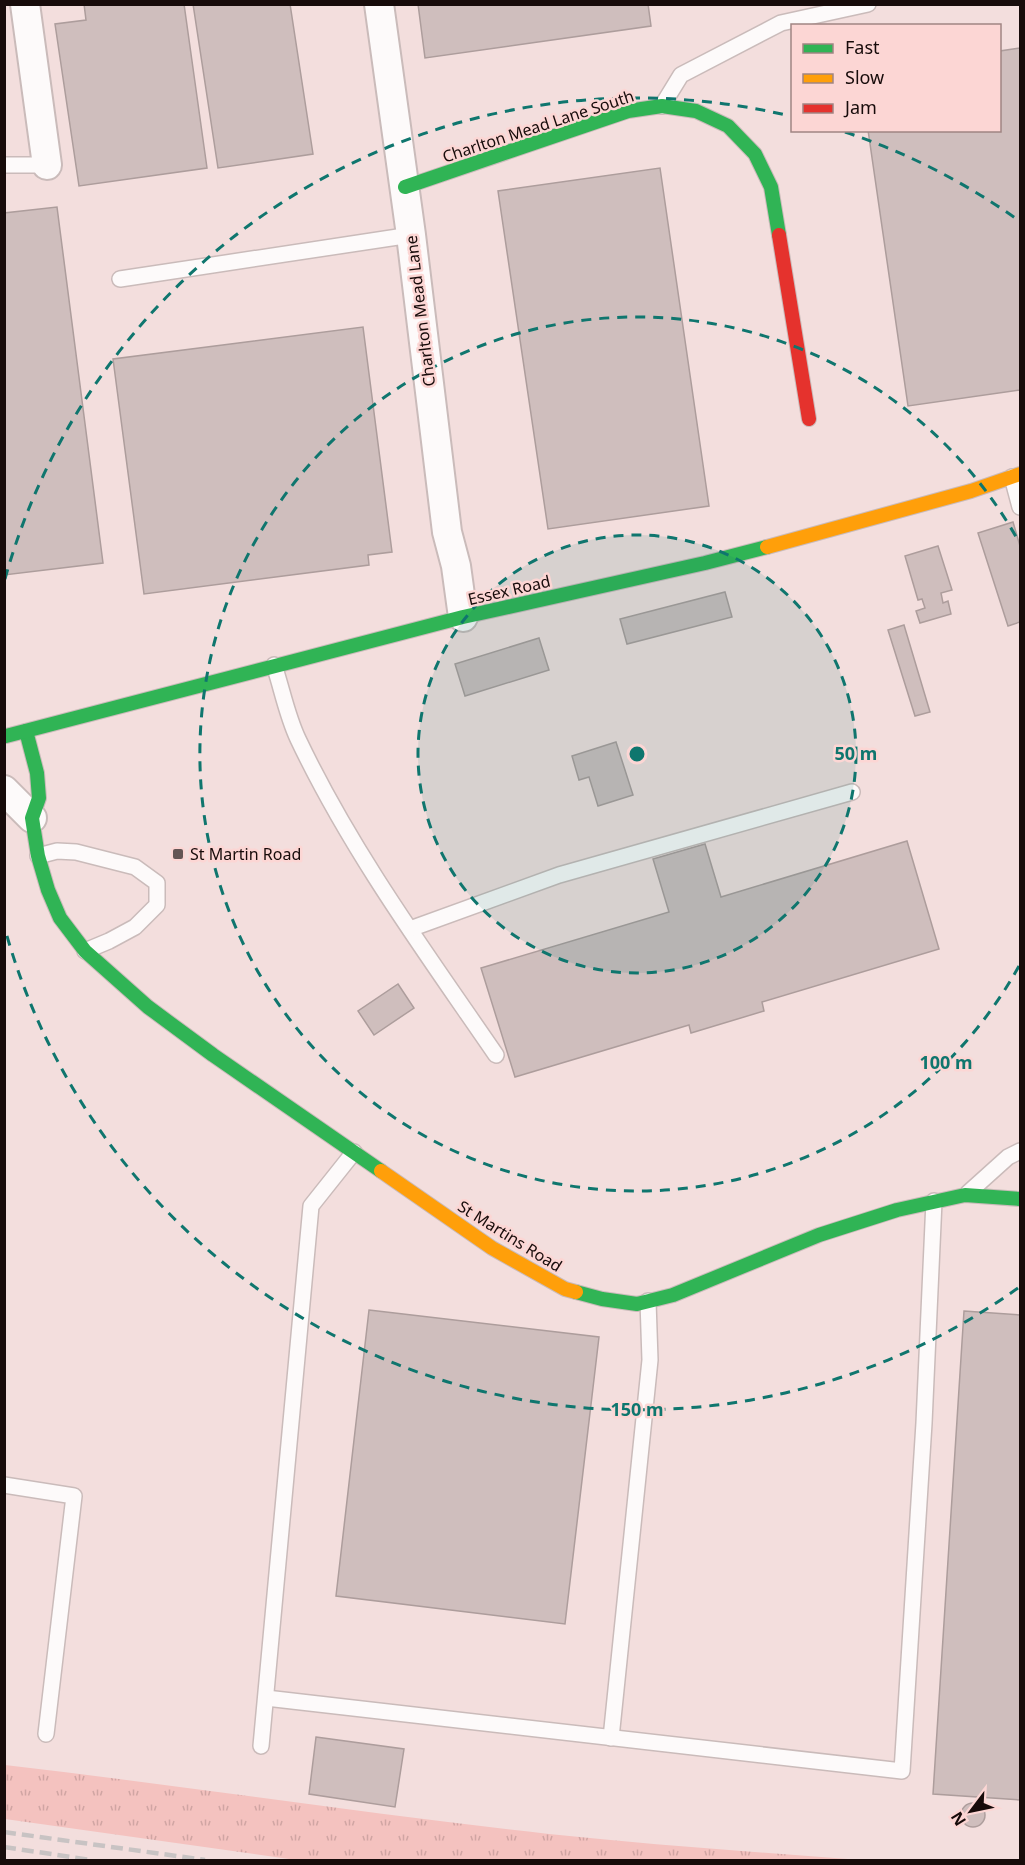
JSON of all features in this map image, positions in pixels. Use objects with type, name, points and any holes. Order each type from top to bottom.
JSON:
[{"type":"street","points":[[26,4],[17,41],[47,165]]},
{"type":"street","name":"Charlton Mead Lane","points":[[379,4],[405,187],[447,532],[456,566],[463,617]]},
{"type":"street","name":"Charlton Mead Lane South","points":[[405,187],[628,111],[662,106],[696,111],[728,126],[755,154],[771,187],[809,419]]},
{"type":"street","name":"Essex Road","points":[[4,737],[463,617],[705,562],[892,513],[1016,476]]},
{"type":"street","points":[[26,731],[37,773],[39,798],[32,818],[38,856],[48,890],[60,918],[85,951]]},
{"type":"street","points":[[4,790],[32,818]]},
{"type":"street","name":"St Martins Road","points":[[85,951],[148,1006],[213,1055],[492,1248],[565,1289],[602,1299],[637,1304],[673,1295],[819,1235],[897,1210],[934,1201],[965,1195],[1020,1199]]},
{"type":"lane","points":[[662,106],[681,75],[781,23],[867,4]]},
{"type":"lane","points":[[4,165],[47,165]]},
{"type":"lane","points":[[120,279],[411,235]]},
{"type":"lane","points":[[1016,476],[1020,507]]},
{"type":"lane","points":[[274,665],[297,737],[352,841],[496,1055]]},
{"type":"lane","points":[[410,928],[560,875],[852,792]]},
{"type":"lane","points":[[38,856],[57,851],[76,852],[135,867],[156,883],[157,906],[135,927],[85,951]]},
{"type":"lane","points":[[965,1195],[1008,1157],[1020,1151]]},
{"type":"lane","points":[[261,1746],[311,1206],[354,1152]]},
{"type":"lane","points":[[266,1698],[902,1771],[923,1434],[934,1201]]},
{"type":"lane","points":[[611,1738],[650,1360],[648,1301]]},
{"type":"lane","points":[[4,1485],[74,1496],[46,1734]]},
{"type":"green space","points":[[5,1765],[549,1834],[861,1860],[296,1860],[5,1819]]},
{"type":"building","points":[[84,4],[184,4],[207,168],[79,186],[55,24],[86,20]]},
{"type":"building","points":[[193,4],[290,4],[313,154],[218,168]]},
{"type":"building","points":[[418,4],[648,4],[651,26],[425,58]]},
{"type":"building","points":[[1020,48],[1020,390],[908,406],[868,132],[1001,132],[1001,51]]},
{"type":"building","points":[[660,168],[709,506],[548,529],[498,191]]},
{"type":"building","points":[[57,207],[103,563],[4,575],[4,213]]},
{"type":"building","points":[[363,327],[392,552],[368,555],[369,565],[144,594],[113,359]]},
{"type":"building","points":[[1013,522],[1020,546],[1020,622],[1008,626],[978,533]]},
{"type":"building","points":[[938,546],[952,590],[941,593],[943,603],[948,601],[951,614],[920,623],[916,611],[925,608],[922,599],[918,600],[905,556]]},
{"type":"building","points":[[725,592],[732,617],[627,644],[620,619]]},
{"type":"building","points":[[904,625],[930,712],[915,716],[888,630]]},
{"type":"building","points":[[539,638],[549,670],[465,696],[455,664]]},
{"type":"building","points":[[616,742],[633,795],[598,806],[589,777],[579,780],[572,756]]},
{"type":"building","points":[[907,841],[939,949],[762,1002],[764,1011],[691,1033],[689,1025],[515,1077],[481,968],[669,912],[653,859],[705,844],[721,897]]},
{"type":"building","points":[[398,984],[414,1008],[374,1035],[358,1011]]},
{"type":"building","points":[[369,1310],[599,1337],[565,1624],[336,1596]]},
{"type":"building","points":[[964,1311],[1020,1315],[1020,1800],[933,1794]]},
{"type":"building","points":[[316,1737],[404,1749],[395,1807],[309,1794]]},
{"type":"building","points":[[973,1803],[982,1806],[985,1815],[982,1824],[973,1827],[964,1824],[961,1815],[964,1806]]},
{"type":"railway","points":[[4,1832],[205,1860]]},
{"type":"railway","points":[[4,1847],[91,1860]]},
{"type":"traffic: fast","points":[[405,187],[628,111],[662,106],[696,111],[728,126],[755,154],[771,187],[779,235]]},
{"type":"traffic: fast","points":[[6,736],[463,617],[767,547]]},
{"type":"traffic: fast","points":[[26,731],[37,773],[39,798],[32,818],[38,856],[48,890],[60,918],[85,951],[148,1007],[213,1055],[381,1171]]},
{"type":"traffic: fast","points":[[576,1292],[602,1299],[637,1304],[673,1295],[819,1235],[897,1210],[965,1195],[1020,1199]]},
{"type":"traffic: slow","points":[[767,547],[971,491],[1020,474]]},
{"type":"traffic: slow","points":[[381,1171],[492,1248],[565,1289],[576,1292]]},
{"type":"traffic: jam","points":[[779,235],[809,419]]},
{"type":"place","name":"St Martin Road","points":[[178,854]]}]
